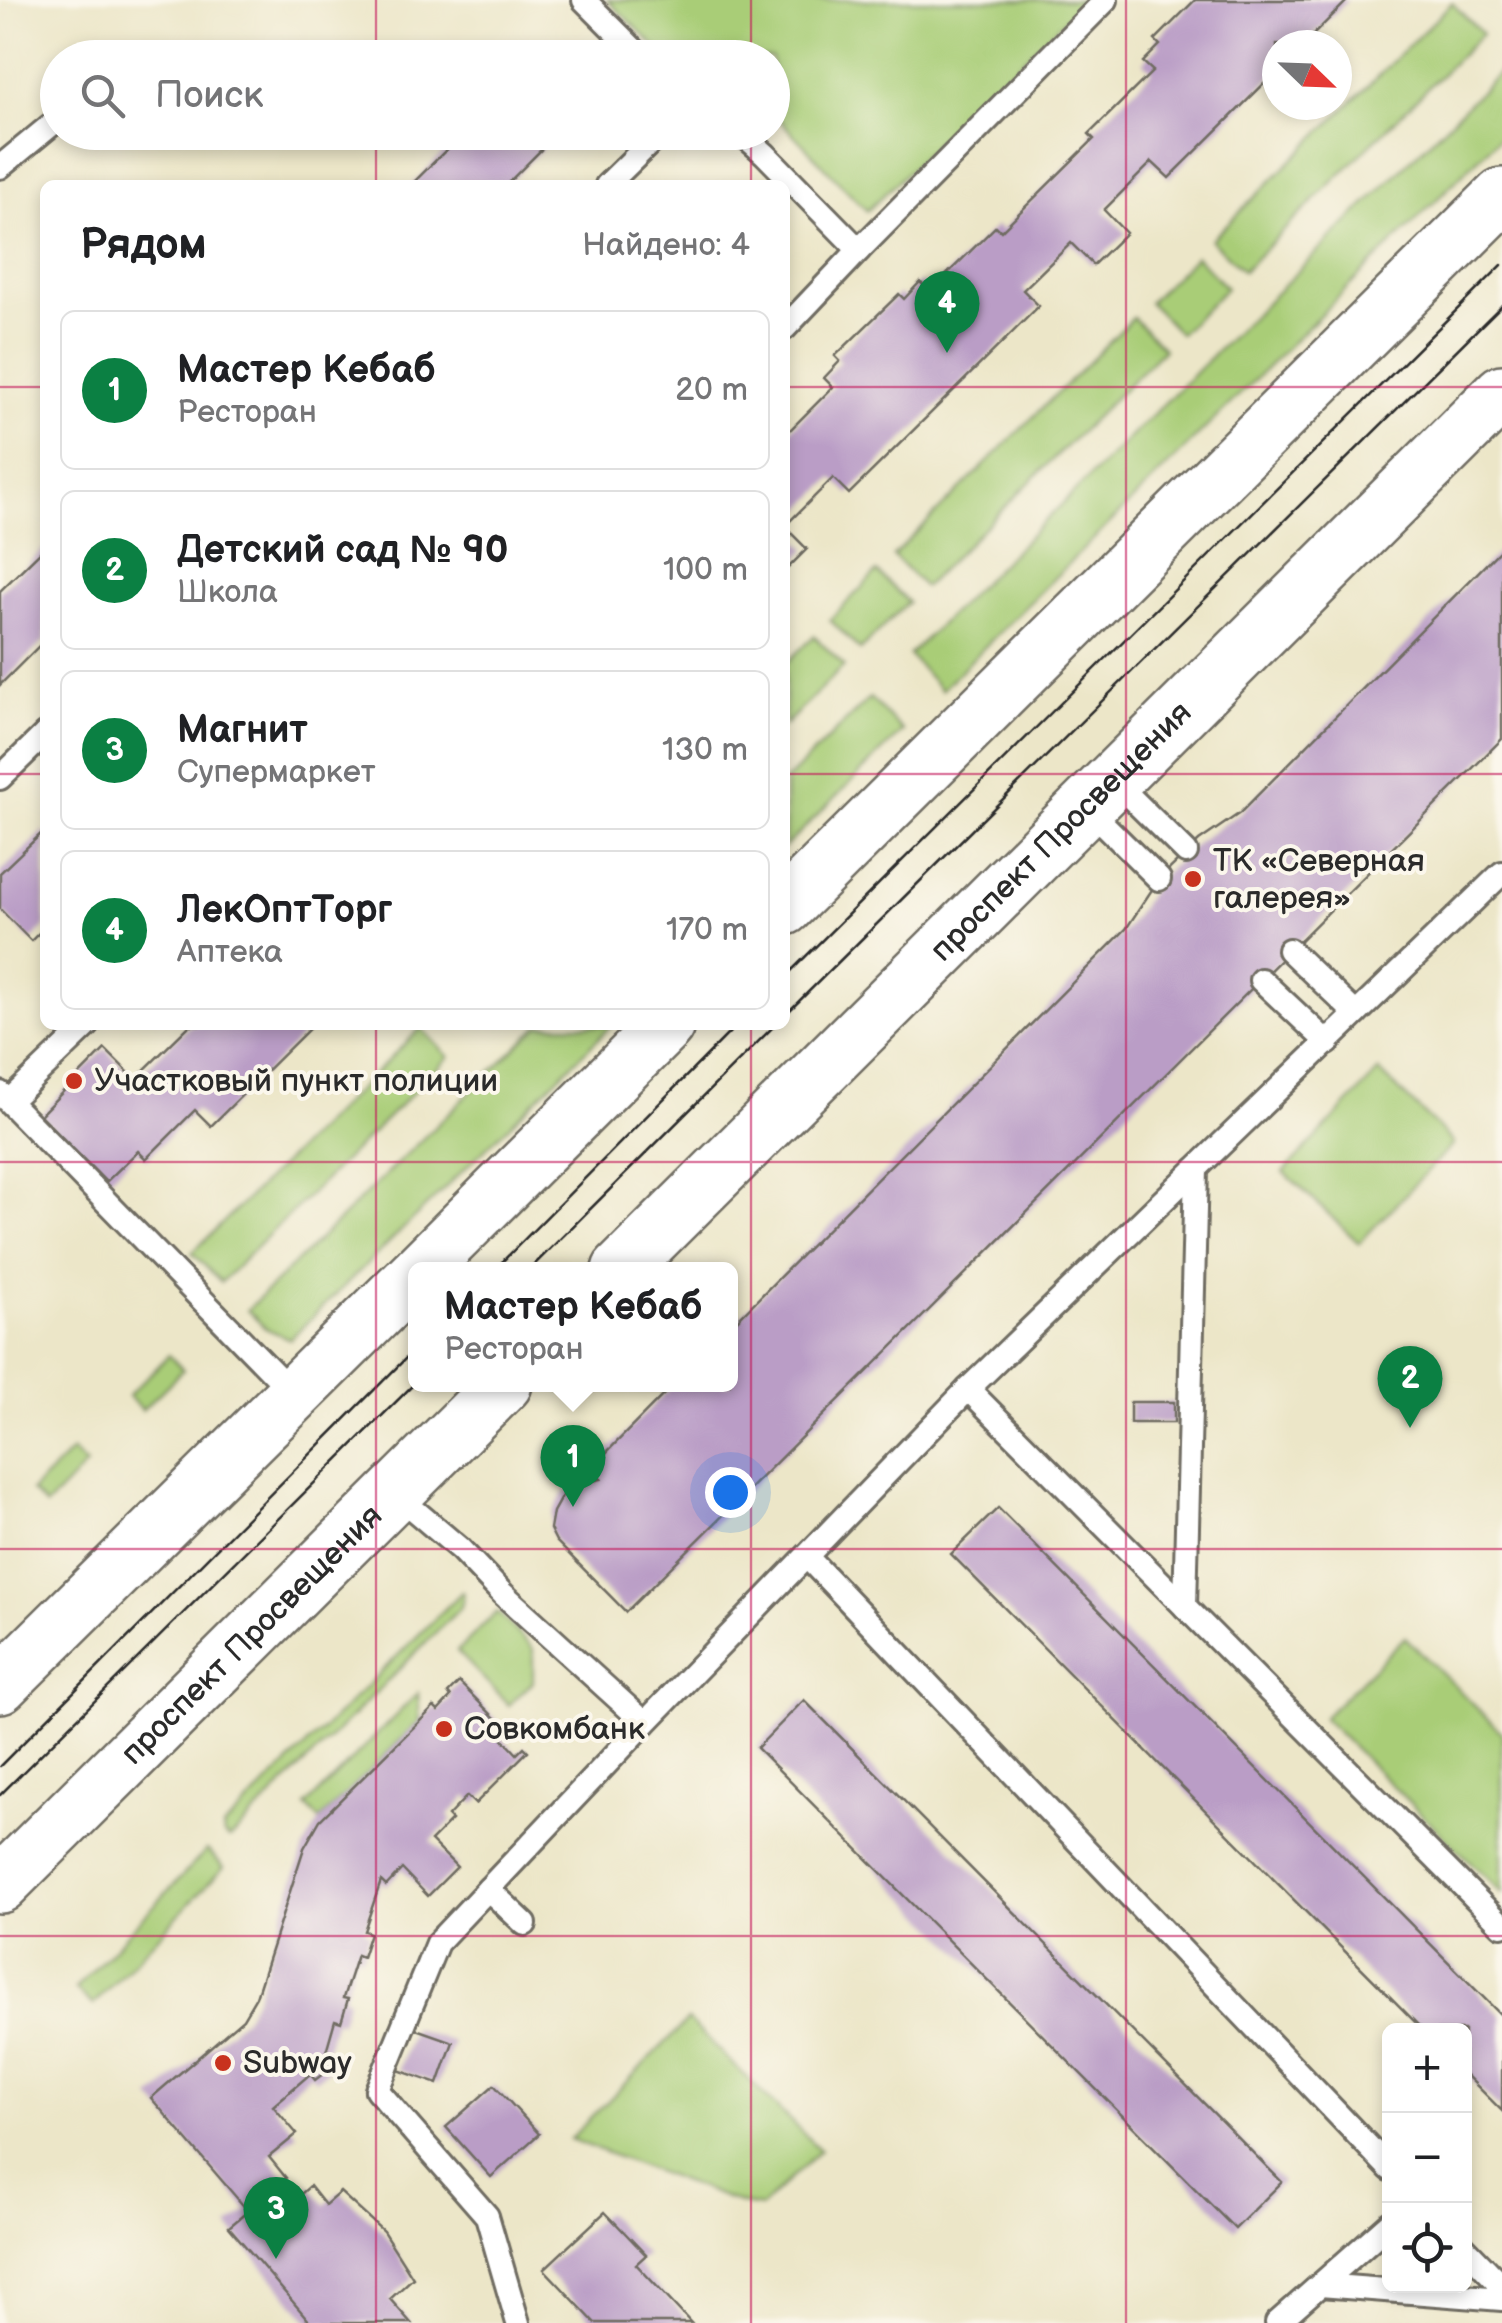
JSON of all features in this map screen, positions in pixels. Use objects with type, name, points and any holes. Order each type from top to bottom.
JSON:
[{"type":"main road","points":[[790,902],[1502,196]]},
{"type":"main road","name":"проспект Просвещения","points":[[628,1262],[1502,393]]},
{"type":"main road","points":[[428,1262],[661,1030]]},
{"type":"main road","points":[[0,1685],[408,1282]]},
{"type":"main road","name":"проспект Просвещения","points":[[0,1885],[496,1392]]},
{"type":"lane","points":[[584,0],[624,40]]},
{"type":"lane","points":[[790,323],[1106,0]]},
{"type":"lane","points":[[0,167],[40,133]]},
{"type":"lane","points":[[612,180],[643,150]]},
{"type":"lane","points":[[760,150],[859,250]]},
{"type":"lane","points":[[0,778],[40,739]]},
{"type":"lane","points":[[1099,794],[1186,852]]},
{"type":"lane","points":[[1099,794],[1159,880]]},
{"type":"lane","points":[[518,2323],[487,2216],[377,2090],[436,1942],[968,1389],[1502,873]]},
{"type":"lane","points":[[1289,950],[1356,1014]]},
{"type":"lane","points":[[1261,980],[1328,1042]]},
{"type":"lane","points":[[82,1030],[4,1097],[294,1394]]},
{"type":"lane","points":[[1185,1606],[1196,1169]]},
{"type":"lane","points":[[968,1389],[1502,1924]]},
{"type":"lane","points":[[394,1493],[646,1723]]},
{"type":"lane","points":[[808,1557],[1382,2161]]},
{"type":"lane","points":[[488,1889],[524,1924]]},
{"type":"lane","points":[[1277,2323],[1382,2230]]},
{"type":"lane","points":[[1472,2255],[1502,2286]]},
{"type":"lane","points":[[1320,2285],[1502,2300]]},
{"type":"green space","points":[[607,0],[1085,0],[867,211],[790,131],[790,40],[648,40]]},
{"type":"green space","points":[[1452,3],[1482,34],[1243,271],[1211,240],[1333,120],[1352,120],[1352,101]]},
{"type":"green space","points":[[1502,70],[1502,135],[941,690],[909,655]]},
{"type":"green space","points":[[1196,256],[1226,288],[1180,334],[1149,302]]},
{"type":"green space","points":[[1133,318],[1164,349],[924,587],[893,556]]},
{"type":"green space","points":[[877,572],[908,602],[860,650],[830,620]]},
{"type":"green space","points":[[814,636],[844,666],[790,720],[790,659]]},
{"type":"green space","points":[[870,698],[903,731],[790,842],[790,776]]},
{"type":"green space","points":[[419,1030],[449,1057],[221,1282],[192,1253]]},
{"type":"green space","points":[[534,1030],[607,1030],[290,1339],[265,1328],[247,1310]]},
{"type":"green space","points":[[1379,1071],[1454,1143],[1359,1243],[1284,1172]]},
{"type":"green space","points":[[169,1355],[183,1370],[142,1410],[128,1396]]},
{"type":"green space","points":[[72,1451],[86,1465],[46,1506],[31,1491]]},
{"type":"green space","points":[[462,1592],[461,1607],[233,1836],[224,1835],[223,1828]]},
{"type":"green space","points":[[497,1612],[533,1649],[533,1682],[509,1705],[457,1651]]},
{"type":"green space","points":[[1405,1637],[1502,1733],[1502,1893],[1323,1718]]},
{"type":"green space","points":[[418,1693],[420,1721],[320,1820],[306,1806]]},
{"type":"green space","points":[[207,1850],[224,1867],[93,2005],[75,1989]]},
{"type":"green space","points":[[688,2020],[820,2150],[761,2207],[742,2204],[570,2139]]},
{"type":"building","points":[[1195,0],[1348,0],[1318,30],[1262,30],[1262,86],[1169,178],[1152,162],[1104,210],[1126,233],[1093,265],[1071,243],[1023,290],[1039,306],[849,494],[833,478],[790,521],[790,430],[833,387],[824,378],[840,361],[835,356],[899,294],[904,299],[920,282],[930,291],[996,226],[1001,231],[1094,139],[1089,134],[1153,71],[1143,62],[1160,45],[1155,40]]},
{"type":"building","points":[[446,150],[541,150],[511,180],[416,180]]},
{"type":"building","points":[[790,532],[807,549],[790,566]]},
{"type":"building","points":[[1502,548],[1502,739],[626,1612],[556,1541],[550,1529],[553,1512],[563,1494],[580,1484],[601,1479],[591,1468],[666,1392],[738,1392],[738,1319],[1126,929],[1159,879],[1199,841],[1240,813]]},
{"type":"building","points":[[40,552],[40,645],[0,685],[0,591]]},
{"type":"building","points":[[40,835],[40,932],[31,941],[0,909],[0,873]]},
{"type":"building","points":[[185,1030],[308,1030],[211,1126],[195,1110],[146,1159],[138,1151],[106,1182],[40,1115],[105,1049],[135,1079]]},
{"type":"building","points":[[1130,1402],[1174,1402],[1174,1423],[1130,1423]]},
{"type":"building","points":[[998,1508],[1502,2016],[1502,2111],[1472,2081],[1472,2023],[1416,2023],[951,1554]]},
{"type":"building","points":[[459,1682],[497,1720],[491,1726],[517,1754],[524,1747],[528,1751],[475,1804],[467,1796],[448,1816],[452,1820],[431,1841],[457,1867],[428,1896],[402,1869],[386,1886],[381,1881],[364,1931],[370,1933],[362,1957],[357,1955],[343,1998],[348,1999],[341,2022],[335,2020],[325,2055],[331,2057],[328,2070],[315,2080],[310,2074],[273,2106],[297,2134],[269,2157],[286,2178],[272,2191],[285,2208],[310,2186],[325,2205],[340,2192],[383,2231],[413,2278],[390,2299],[411,2323],[311,2323],[229,2227],[248,2211],[151,2098],[243,2019],[256,1997],[304,1848],[320,1820],[434,1707],[438,1711]]},
{"type":"building","points":[[804,1700],[1282,2182],[1235,2229],[757,1748]]},
{"type":"building","points":[[413,2028],[453,2042],[438,2084],[398,2070]]},
{"type":"building","points":[[494,2085],[539,2134],[491,2177],[446,2127]]},
{"type":"building","points":[[605,2212],[646,2255],[636,2264],[691,2323],[595,2323],[544,2269]]},
{"type":"tram line","points":[[790,972],[1502,265]]},
{"type":"tram line","points":[[790,1010],[1502,305]]},
{"type":"tram line","points":[[502,1262],[732,1030]]},
{"type":"tram line","points":[[537,1262],[770,1030]]},
{"type":"tram line","points":[[0,1766],[408,1356]]},
{"type":"tram line","points":[[0,1795],[408,1390]]},
{"type":"place","name":"ЛекОптТорг","points":[[947,353]]},
{"type":"place","name":"ТК «Северная галерея»","points":[[1193,879]]},
{"type":"place","name":"Участковый пункт полиции","points":[[74,1081]]},
{"type":"place","name":"Детский сад № 90","points":[[1410,1428]]},
{"type":"place","name":"Мастер Кебаб","points":[[573,1507]]},
{"type":"place","name":"Совкомбанк","points":[[444,1729]]},
{"type":"place","name":"Subway","points":[[223,2063]]},
{"type":"place","name":"Магнит","points":[[276,2259]]}]
